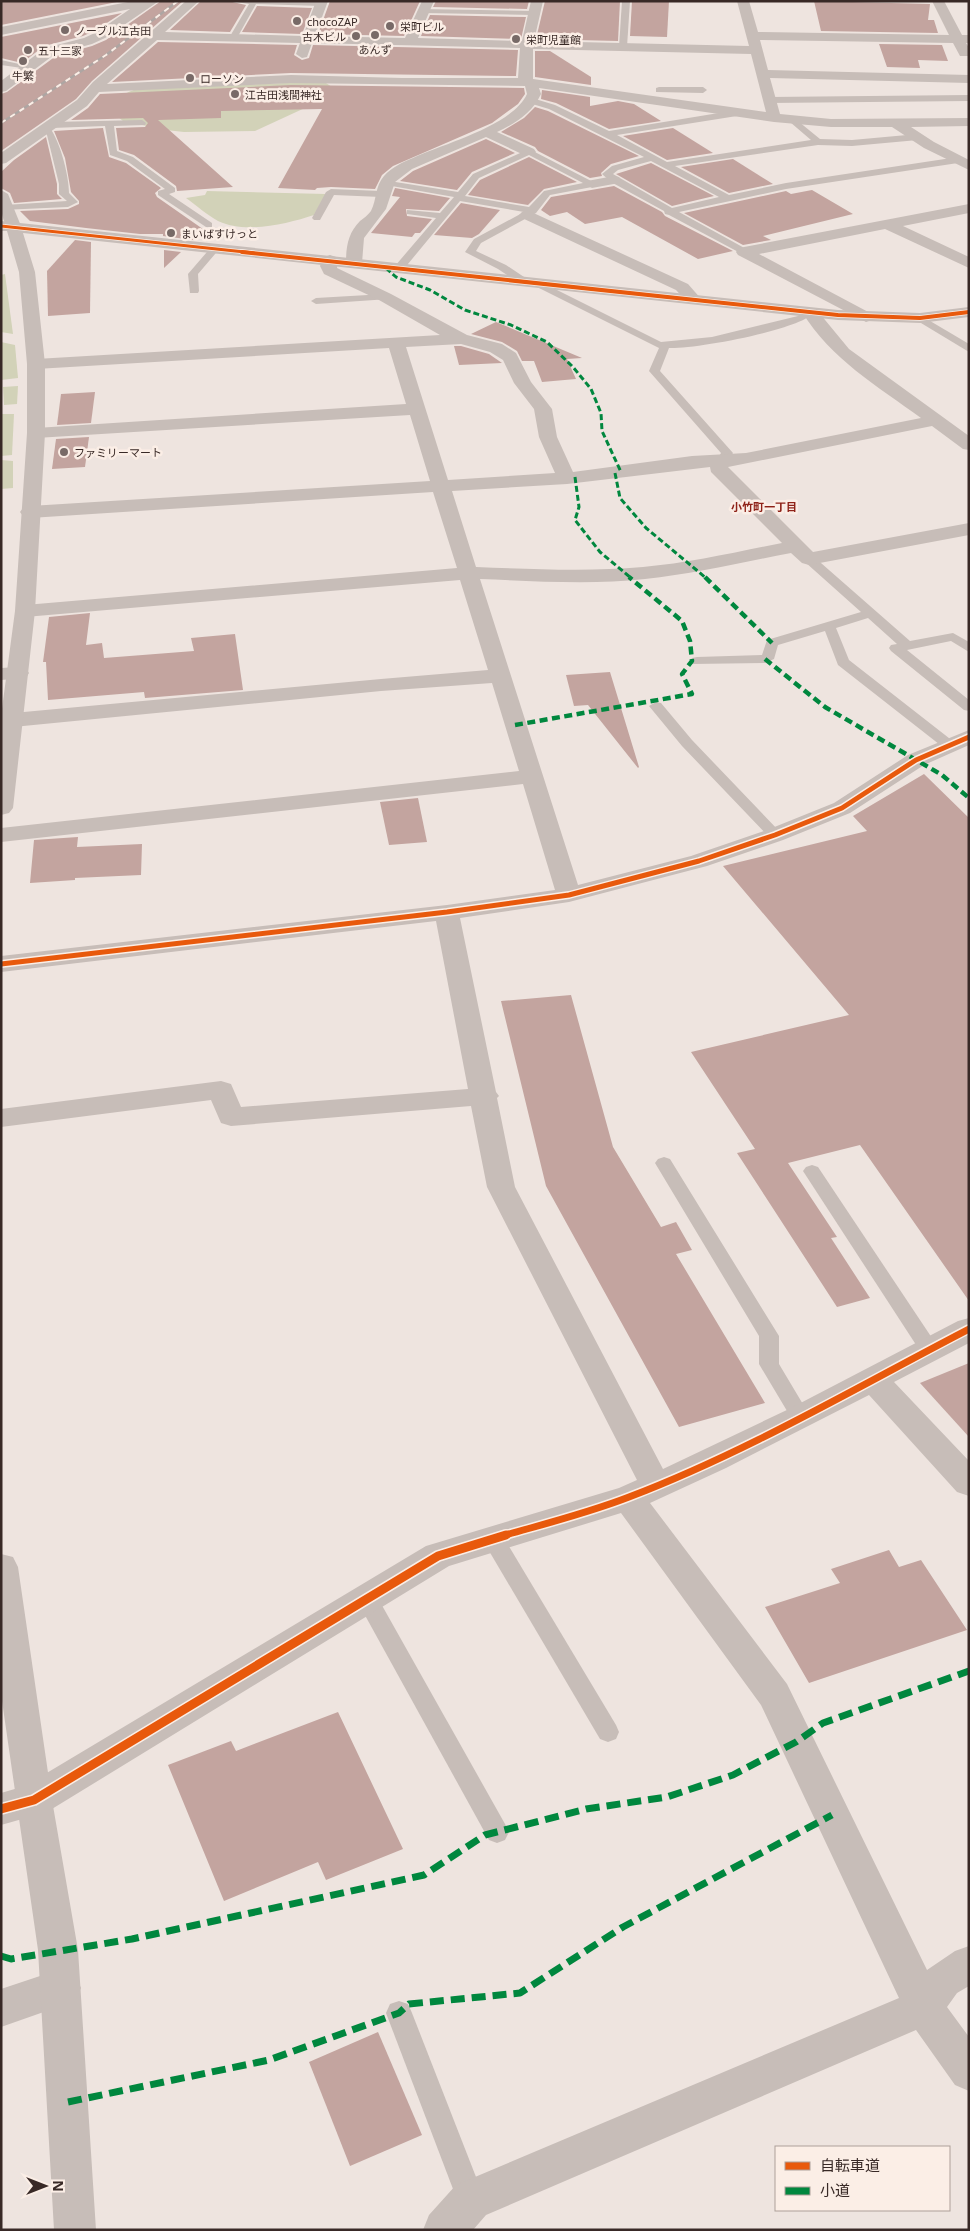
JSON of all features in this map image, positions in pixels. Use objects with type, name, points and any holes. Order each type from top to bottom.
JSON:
[{"type":"street","points":[[3,30],[149,1]]},
{"type":"street","points":[[3,85],[50,51],[88,41],[101,35],[153,1]]},
{"type":"street","points":[[1,160],[82,103],[95,88],[193,1]]},
{"type":"street","points":[[744,1],[774,118]]},
{"type":"street","points":[[924,1],[938,2],[963,40],[969,58]]},
{"type":"street","points":[[291,79],[322,3]]},
{"type":"street","points":[[410,42],[426,6]]},
{"type":"street","points":[[354,263],[354,241],[359,230],[377,214],[384,188],[394,174],[414,162],[486,132],[528,108],[534,95],[533,87],[525,78],[526,45],[535,7]]},
{"type":"street","points":[[3,30],[50,51]]},
{"type":"street","points":[[153,36],[756,50]]},
{"type":"street","points":[[754,36],[963,40]]},
{"type":"street","points":[[422,82],[433,43]]},
{"type":"street","points":[[762,74],[969,78]]},
{"type":"street","points":[[95,88],[151,87],[291,79],[528,83],[660,96],[737,112],[793,120],[896,123],[969,122]]},
{"type":"street","points":[[896,123],[918,137],[961,159]]},
{"type":"street","points":[[486,132],[530,152]]},
{"type":"street","points":[[592,184],[614,180]]},
{"type":"street","points":[[1,808],[13,720],[10,674],[25,611],[36,433],[36,364],[27,272],[22,249],[7,226],[3,201]]},
{"type":"street","points":[[744,252],[969,208]]},
{"type":"street","points":[[530,213],[682,287],[694,300]]},
{"type":"street","points":[[885,223],[969,263]]},
{"type":"street","points":[[7,226],[810,312],[866,317],[920,318],[969,312]]},
{"type":"street","points":[[744,252],[866,317]]},
{"type":"street","points":[[330,260],[328,266],[330,271],[385,297],[461,339],[496,348],[510,357],[523,383],[542,409],[548,437],[567,478]]},
{"type":"street","points":[[810,312],[843,353],[969,445]]},
{"type":"street","points":[[36,364],[461,339]]},
{"type":"street","points":[[396,342],[439,486],[569,895]]},
{"type":"street","points":[[36,433],[417,410]]},
{"type":"street","points":[[30,512],[567,478],[746,459],[936,420]]},
{"type":"street","points":[[723,460],[718,468],[802,552]]},
{"type":"street","points":[[25,611],[467,574],[595,576],[644,573],[969,529]]},
{"type":"street","points":[[13,720],[381,685],[500,676]]},
{"type":"street","points":[[1,964],[447,912],[569,895],[699,860],[775,835],[842,808],[916,760],[959,741]]},
{"type":"street","points":[[1,835],[531,776]]},
{"type":"street","points":[[447,912],[485,1096],[501,1186],[642,1492],[774,1695],[924,2006],[969,2071]]},
{"type":"street","points":[[1,1118],[221,1090],[231,1117],[485,1096]]},
{"type":"street","points":[[18,1804],[438,1556],[642,1492],[800,1416],[969,1329]]},
{"type":"street","points":[[873,1379],[969,1483]]},
{"type":"street","points":[[1,1567],[18,1804],[58,1950],[75,2230]]},
{"type":"street","points":[[444,2230],[471,2200],[924,2006],[943,1980],[969,1964]]},
{"type":"street","points":[[1,2008],[61,1988]]},
{"type":"lane","points":[[234,1],[322,3]]},
{"type":"lane","points":[[622,47],[626,1]]},
{"type":"lane","points":[[234,38],[256,2]]},
{"type":"lane","points":[[426,6],[535,7]]},
{"type":"lane","points":[[1,62],[29,67]]},
{"type":"lane","points":[[657,79],[660,96],[703,90]]},
{"type":"lane","points":[[769,100],[969,98]]},
{"type":"lane","points":[[532,101],[552,107],[608,134],[728,198]]},
{"type":"lane","points":[[608,134],[737,112]]},
{"type":"lane","points":[[793,120],[818,142]]},
{"type":"lane","points":[[3,201],[68,204],[73,202],[64,194],[64,184],[49,127],[142,123]]},
{"type":"lane","points":[[109,124],[113,153],[130,159],[172,190],[161,193],[209,225]]},
{"type":"lane","points":[[664,165],[818,142],[852,143],[918,137]]},
{"type":"lane","points":[[399,268],[476,176],[530,152],[592,184]]},
{"type":"lane","points":[[651,158],[615,168],[607,174],[668,212],[744,252]]},
{"type":"lane","points":[[668,212],[786,186],[961,159]]},
{"type":"lane","points":[[592,184],[547,193],[530,213],[476,241],[470,252],[659,345],[674,346],[737,335],[802,318],[810,312]]},
{"type":"lane","points":[[317,218],[331,192],[384,188],[460,197],[530,213]]},
{"type":"lane","points":[[410,212],[443,216]]},
{"type":"lane","points":[[194,291],[193,274],[216,247]]},
{"type":"lane","points":[[316,301],[385,297]]},
{"type":"lane","points":[[920,318],[969,349]]},
{"type":"lane","points":[[666,346],[654,371],[726,453],[723,460]]},
{"type":"lane","points":[[802,552],[872,613],[906,646]]},
{"type":"lane","points":[[697,661],[765,659],[769,656],[772,643],[872,613]]},
{"type":"lane","points":[[829,626],[843,662],[959,741]]},
{"type":"lane","points":[[969,648],[953,637],[896,648],[969,707]]},
{"type":"lane","points":[[656,706],[687,743],[775,835]]},
{"type":"lane","points":[[664,1163],[769,1336],[769,1364],[800,1416]]},
{"type":"lane","points":[[812,1171],[929,1349]]},
{"type":"lane","points":[[493,1539],[608,1732]]},
{"type":"lane","points":[[367,1599],[496,1832]]},
{"type":"lane","points":[[399,2013],[471,2200]]},
{"type":"green space","points":[[308,82],[326,83],[332,87],[307,107],[255,131],[184,132],[123,121],[117,116],[121,98],[137,89]]},
{"type":"green space","points":[[207,191],[326,194],[314,215],[279,224],[241,227],[218,221],[186,198],[205,195]]},
{"type":"green space","points":[[5,274],[13,334],[1,332],[1,275]]},
{"type":"green space","points":[[1,342],[15,345],[18,378],[1,380]]},
{"type":"green space","points":[[18,386],[17,404],[4,405],[3,387]]},
{"type":"green space","points":[[1,414],[14,414],[12,455],[1,456]]},
{"type":"green space","points":[[1,460],[13,461],[13,488],[1,489]]},
{"type":"building","points":[[1,1],[122,1],[1,25]]},
{"type":"building","points":[[161,1],[183,1],[92,81],[76,99],[1,151],[1,94],[7,92],[56,56],[106,40]]},
{"type":"building","points":[[201,1],[228,1],[246,5],[230,32],[170,30]]},
{"type":"building","points":[[330,1],[420,1],[404,36],[318,34]]},
{"type":"building","points":[[436,1],[529,1],[527,9],[433,7]]},
{"type":"building","points":[[545,1],[620,1],[618,41],[536,39]]},
{"type":"building","points":[[632,1],[669,1],[667,37],[630,36]]},
{"type":"building","points":[[814,1],[930,4],[928,20],[934,20],[938,33],[821,31]]},
{"type":"building","points":[[257,6],[312,8],[302,34],[242,32]]},
{"type":"building","points":[[122,13],[83,36],[44,46],[22,63],[1,58],[1,37]]},
{"type":"building","points":[[430,15],[526,17],[521,39],[421,36]]},
{"type":"building","points":[[158,42],[297,45],[294,55],[302,60],[309,58],[313,45],[518,50],[516,76],[291,73],[112,82]]},
{"type":"building","points":[[879,44],[942,45],[948,61],[918,60],[920,68],[887,67]]},
{"type":"building","points":[[535,51],[550,51],[591,77],[591,85],[535,77]]},
{"type":"building","points":[[291,85],[524,88],[525,94],[518,104],[492,123],[393,166],[382,175],[375,189],[331,187],[317,188],[315,190],[278,188],[322,109],[221,111],[221,118],[158,120],[233,187],[177,191],[176,186],[134,155],[119,150],[116,128],[145,127],[148,123],[143,118],[71,120],[88,108],[100,94]]},
{"type":"building","points":[[542,90],[590,97],[590,106],[618,101],[634,104],[661,121],[609,129],[556,103],[541,99]]},
{"type":"building","points":[[535,107],[548,111],[639,156],[611,164],[601,173],[602,176],[590,178],[538,151],[535,147],[501,132],[524,118]]},
{"type":"building","points":[[103,128],[109,157],[126,163],[161,188],[155,193],[157,197],[210,234],[199,234],[193,240],[163,236],[163,234],[140,234],[30,221],[20,211],[68,209],[79,204],[79,201],[71,192],[65,158],[54,131]]},
{"type":"building","points":[[673,128],[713,153],[667,160],[623,136]]},
{"type":"building","points":[[46,137],[57,184],[57,194],[62,199],[14,203],[10,193],[1,188],[1,172]]},
{"type":"building","points":[[486,139],[515,153],[472,172],[457,190],[400,181],[413,171]]},
{"type":"building","points":[[529,157],[577,182],[544,189],[528,205],[468,195],[480,180]]},
{"type":"building","points":[[733,159],[773,184],[729,193],[681,167]]},
{"type":"building","points":[[651,163],[714,196],[672,206],[616,174]]},
{"type":"building","points":[[614,186],[662,212],[665,216],[733,251],[698,259],[622,217],[585,224],[567,212],[550,216],[541,210],[551,197]]},
{"type":"building","points":[[395,188],[450,198],[439,211],[406,209],[407,216],[432,219],[420,233],[415,233],[412,237],[371,233],[400,197],[392,196]]},
{"type":"building","points":[[812,190],[853,214],[763,236],[771,240],[743,245],[684,213],[786,191],[791,194]]},
{"type":"building","points":[[461,203],[500,210],[479,234],[472,238],[434,235]]},
{"type":"building","points":[[75,240],[91,242],[90,313],[48,316],[47,271]]},
{"type":"building","points":[[164,250],[181,252],[164,268]]},
{"type":"building","points":[[496,322],[582,358],[567,359],[576,379],[542,382],[534,361],[522,361],[517,351],[502,342],[471,334]]},
{"type":"building","points":[[454,346],[461,346],[489,354],[502,363],[459,365]]},
{"type":"building","points":[[95,392],[91,423],[57,425],[61,394]]},
{"type":"building","points":[[89,437],[85,467],[52,469],[56,439]]},
{"type":"building","points":[[90,613],[86,645],[102,643],[104,658],[194,651],[191,638],[235,634],[243,690],[145,698],[144,692],[48,700],[46,662],[43,662],[49,617]]},
{"type":"building","points":[[610,672],[638,768],[588,705],[574,706],[566,675]]},
{"type":"building","points":[[924,774],[969,818],[969,1301],[860,1145],[788,1163],[837,1237],[831,1238],[870,1298],[837,1307],[737,1153],[755,1149],[691,1052],[849,1015],[723,866],[867,831],[853,816]]},
{"type":"building","points":[[418,798],[427,842],[389,845],[380,802]]},
{"type":"building","points":[[78,837],[77,847],[142,844],[141,875],[75,878],[75,880],[30,883],[34,840]]},
{"type":"building","points":[[571,995],[613,1147],[661,1227],[676,1222],[692,1250],[676,1254],[765,1403],[679,1427],[546,1186],[501,1001]]},
{"type":"building","points":[[969,1363],[969,1437],[920,1383]]},
{"type":"building","points":[[889,1550],[899,1567],[921,1560],[967,1630],[809,1683],[765,1607],[840,1583],[831,1569]]},
{"type":"building","points":[[338,1712],[403,1849],[326,1880],[318,1862],[224,1901],[168,1765],[231,1741],[236,1751]]},
{"type":"building","points":[[378,2032],[422,2135],[350,2166],[309,2062]]},
{"type":"railway","points":[[1,123],[106,55],[178,1]]},
{"type":"marked path","points":[[386,268],[396,277],[430,290],[465,310],[511,325],[547,342],[573,367],[591,389],[601,413],[602,431],[621,472]]},
{"type":"marked path","points":[[615,473],[620,498],[646,528],[694,566],[772,643]]},
{"type":"marked path","points":[[515,725],[692,694],[682,674],[692,661],[690,641],[682,621],[600,552],[575,520],[579,507],[575,477]]},
{"type":"marked path","points":[[765,659],[825,707],[942,775],[969,798]]},
{"type":"marked path","points":[[1,1956],[11,1959],[132,1939],[424,1875],[485,1835],[586,1809],[667,1797],[733,1775],[796,1742],[823,1723],[969,1671]]},
{"type":"marked path","points":[[68,2102],[269,2060],[399,2013],[409,2004],[520,1993],[623,1927],[832,1815]]},
{"type":"cycle path","points":[[1,226],[838,315],[920,318],[969,312]]},
{"type":"cycle path","points":[[1,964],[447,912],[569,895],[699,861],[775,835],[842,808],[916,760],[969,737]]},
{"type":"cycle path","points":[[1,1809],[34,1800],[438,1556],[628,1498],[758,1439],[969,1329]]},
{"type":"place","name":"chocoZAP","points":[[297,21]]},
{"type":"place","name":"栄町ビル","points":[[390,26]]},
{"type":"place","name":"ノーブル江古田","points":[[65,30]]},
{"type":"place","name":"あんず","points":[[375,35]]},
{"type":"place","name":"古木ビル","points":[[356,36]]},
{"type":"place","name":"栄町児童館","points":[[516,39]]},
{"type":"place","name":"五十三家","points":[[28,50]]},
{"type":"place","name":"牛繁","points":[[23,61]]},
{"type":"place","name":"ローソン","points":[[190,78]]},
{"type":"place","name":"江古田浅間神社","points":[[235,94]]},
{"type":"place","name":"まいばすけっと","points":[[171,233]]},
{"type":"place","name":"ファミリーマート","points":[[64,452]]},
{"type":"district","name":"小竹町一丁目","points":[[764,506]]}]
